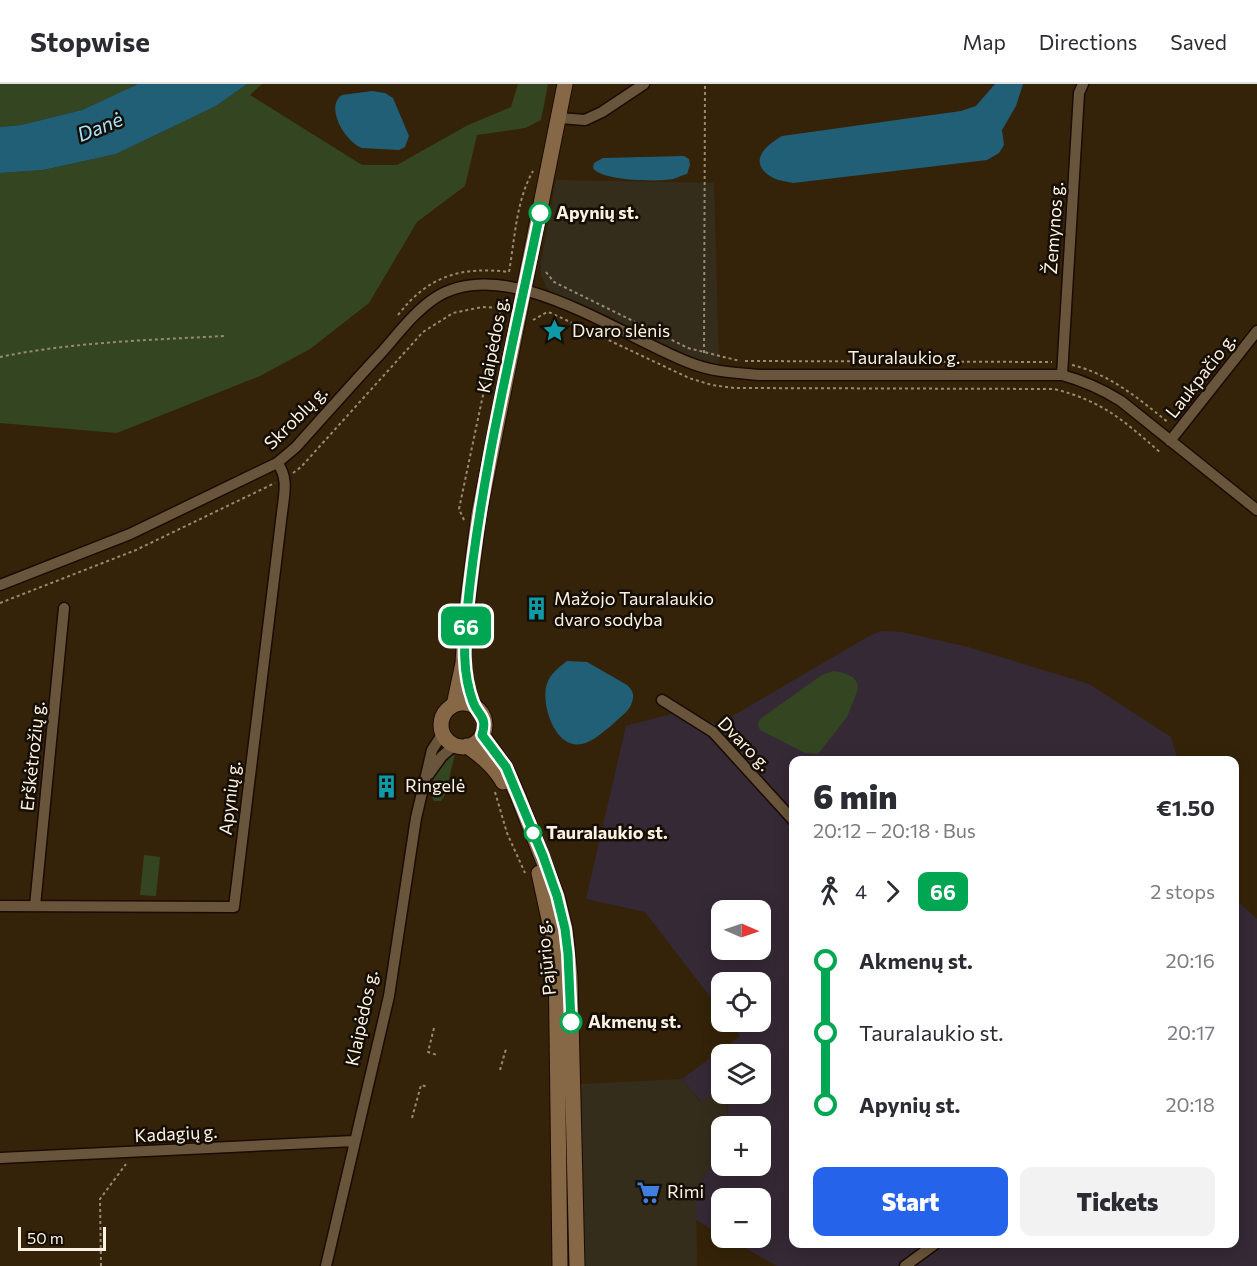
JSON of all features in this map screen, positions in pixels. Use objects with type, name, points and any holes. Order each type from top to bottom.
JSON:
[{"type":"main road","name":"Klaipėdos g.","points":[[466,615],[479,514],[565,84]]},
{"type":"main road","name":"Pajūrio g.","points":[[466,615],[463,663],[454,705],[444,714],[441,727],[450,742],[461,746],[490,765],[504,784],[539,873],[556,952],[560,1266]]},
{"type":"main road","name":"Pajūrio g.","points":[[463,663],[467,686],[474,706],[483,716],[482,735],[506,767],[518,795],[557,896],[565,929],[570,977],[577,1266]]},
{"type":"main road","points":[[454,705],[461,703],[474,706]]},
{"type":"main road","points":[[461,746],[478,740],[482,735]]},
{"type":"street","points":[[559,118],[585,120],[602,112],[644,84]]},
{"type":"street","name":"Žemynos g.","points":[[1062,375],[1079,93],[1083,84]]},
{"type":"street","name":"Skroblų g.","points":[[0,585],[130,534],[277,463],[296,447],[420,309],[434,299],[460,286],[485,285],[524,291]]},
{"type":"street","name":"Tauralaukio g.","points":[[524,291],[550,297],[693,364],[735,373],[760,375],[1062,375],[1080,380],[1121,401],[1257,510]]},
{"type":"street","name":"Laukpačio g.","points":[[1170,441],[1257,331]]},
{"type":"street","name":"Apynių g.","points":[[0,906],[234,908],[282,513],[285,478],[277,463]]},
{"type":"street","name":"Erškėtrožių g.","points":[[35,906],[64,608]]},
{"type":"street","name":"Dvaro g.","points":[[662,700],[713,732],[789,816]]},
{"type":"street","name":"Klaipėdos g.","points":[[326,1266],[389,996],[407,864],[416,818],[432,750],[443,733]]},
{"type":"street","name":"Klaipėdos g.","points":[[427,777],[442,756],[461,746]]},
{"type":"street","name":"Kadagių g.","points":[[0,1158],[354,1141]]},
{"type":"street","points":[[905,1266],[930,1248]]},
{"type":"path","points":[[705,84],[705,353]]},
{"type":"path","points":[[509,272],[525,184]]},
{"type":"path","points":[[546,272],[554,282],[564,288],[678,343],[705,353],[743,361],[1043,361],[1063,363],[1089,370],[1127,389],[1179,430]]},
{"type":"path","points":[[464,520],[459,509],[503,300]]},
{"type":"path","points":[[0,357],[34,350],[224,336]]},
{"type":"path","points":[[494,791],[507,833],[526,874]]},
{"type":"path","points":[[434,1028],[428,1052],[437,1055]]},
{"type":"path","points":[[501,1070],[506,1049]]},
{"type":"path","points":[[412,1118],[421,1085],[428,1087]]},
{"type":"path","points":[[101,1266],[100,1199],[135,1153]]},
{"type":"shaded area","points":[[556,180],[714,183],[719,364],[695,358],[548,289],[541,276],[541,262]]},
{"type":"shaded area","points":[[881,631],[902,632],[968,647],[1089,684],[1171,737],[1177,756],[789,756],[789,1248],[1239,1248],[1239,903],[1257,919],[1257,1266],[777,1266],[745,1248],[771,1248],[771,1188],[711,1188],[711,1229],[696,1220],[696,1191],[711,1165],[711,1176],[771,1176],[771,1116],[727,1116],[728,1104],[771,1104],[771,1044],[729,1044],[740,1036],[737,1032],[771,1032],[771,972],[711,972],[711,998],[645,912],[586,899],[626,726],[671,714],[719,724]]},
{"type":"shaded area","points":[[711,1058],[711,1094],[701,1102],[682,1079]]},
{"type":"shaded area","points":[[682,1079],[700,1102],[711,1094],[711,1104],[728,1104],[727,1116],[711,1116],[711,1165],[696,1191],[697,1266],[583,1266],[580,1084]]},
{"type":"green space","points":[[0,84],[138,84],[82,110],[21,125],[0,127]]},
{"type":"green space","points":[[247,84],[262,84],[250,95],[362,165],[397,165],[468,125],[511,107],[518,84],[548,84],[541,120],[525,128],[477,135],[465,186],[417,222],[369,303],[310,349],[260,376],[117,433],[0,423],[0,173],[43,170],[116,154],[216,106]]},
{"type":"green space","points":[[834,671],[854,678],[858,689],[847,717],[818,754],[805,753],[760,730],[758,724],[760,719],[822,675]]},
{"type":"green space","points":[[455,754],[445,795],[441,801],[434,801],[432,788],[436,774],[445,761]]},
{"type":"green space","points":[[144,855],[160,857],[156,896],[140,895]]},
{"type":"water","name":"Danė","points":[[138,84],[247,84],[216,106],[116,154],[43,170],[0,173],[0,127],[21,125],[82,110]]},
{"type":"water","points":[[995,84],[1023,84],[1016,106],[1002,130],[1004,145],[999,153],[987,160],[793,183],[772,177],[761,167],[760,157],[763,152],[782,136],[961,111],[976,106]]},
{"type":"water","points":[[372,91],[385,93],[393,98],[409,136],[405,147],[399,150],[362,148],[350,139],[339,124],[335,108],[342,95]]},
{"type":"water","points":[[684,156],[689,159],[690,165],[687,174],[673,179],[618,178],[607,176],[593,168],[594,163],[603,158]]},
{"type":"water","points":[[567,661],[587,662],[627,685],[633,694],[631,705],[625,713],[595,738],[579,744],[571,744],[559,735],[550,720],[546,704],[545,696],[549,679]]},
{"type":"bus line","name":"66","points":[[540,213],[474,542],[463,663],[467,686],[474,706],[483,716],[482,735],[506,767],[557,896],[568,954],[571,1022]]},
{"type":"place","name":"Apynių st.","points":[[540,213]]},
{"type":"place","name":"Dvaro slėnis","points":[[554,331]]},
{"type":"place","name":"Mažojo Tauralaukio dvaro sodyba","points":[[536,609]]},
{"type":"place","name":"Ringelė","points":[[387,786]]},
{"type":"place","name":"Tauralaukio st.","points":[[533,833]]},
{"type":"place","name":"Akmenų st.","points":[[571,1022]]},
{"type":"place","name":"Rimi","points":[[649,1192]]}]
